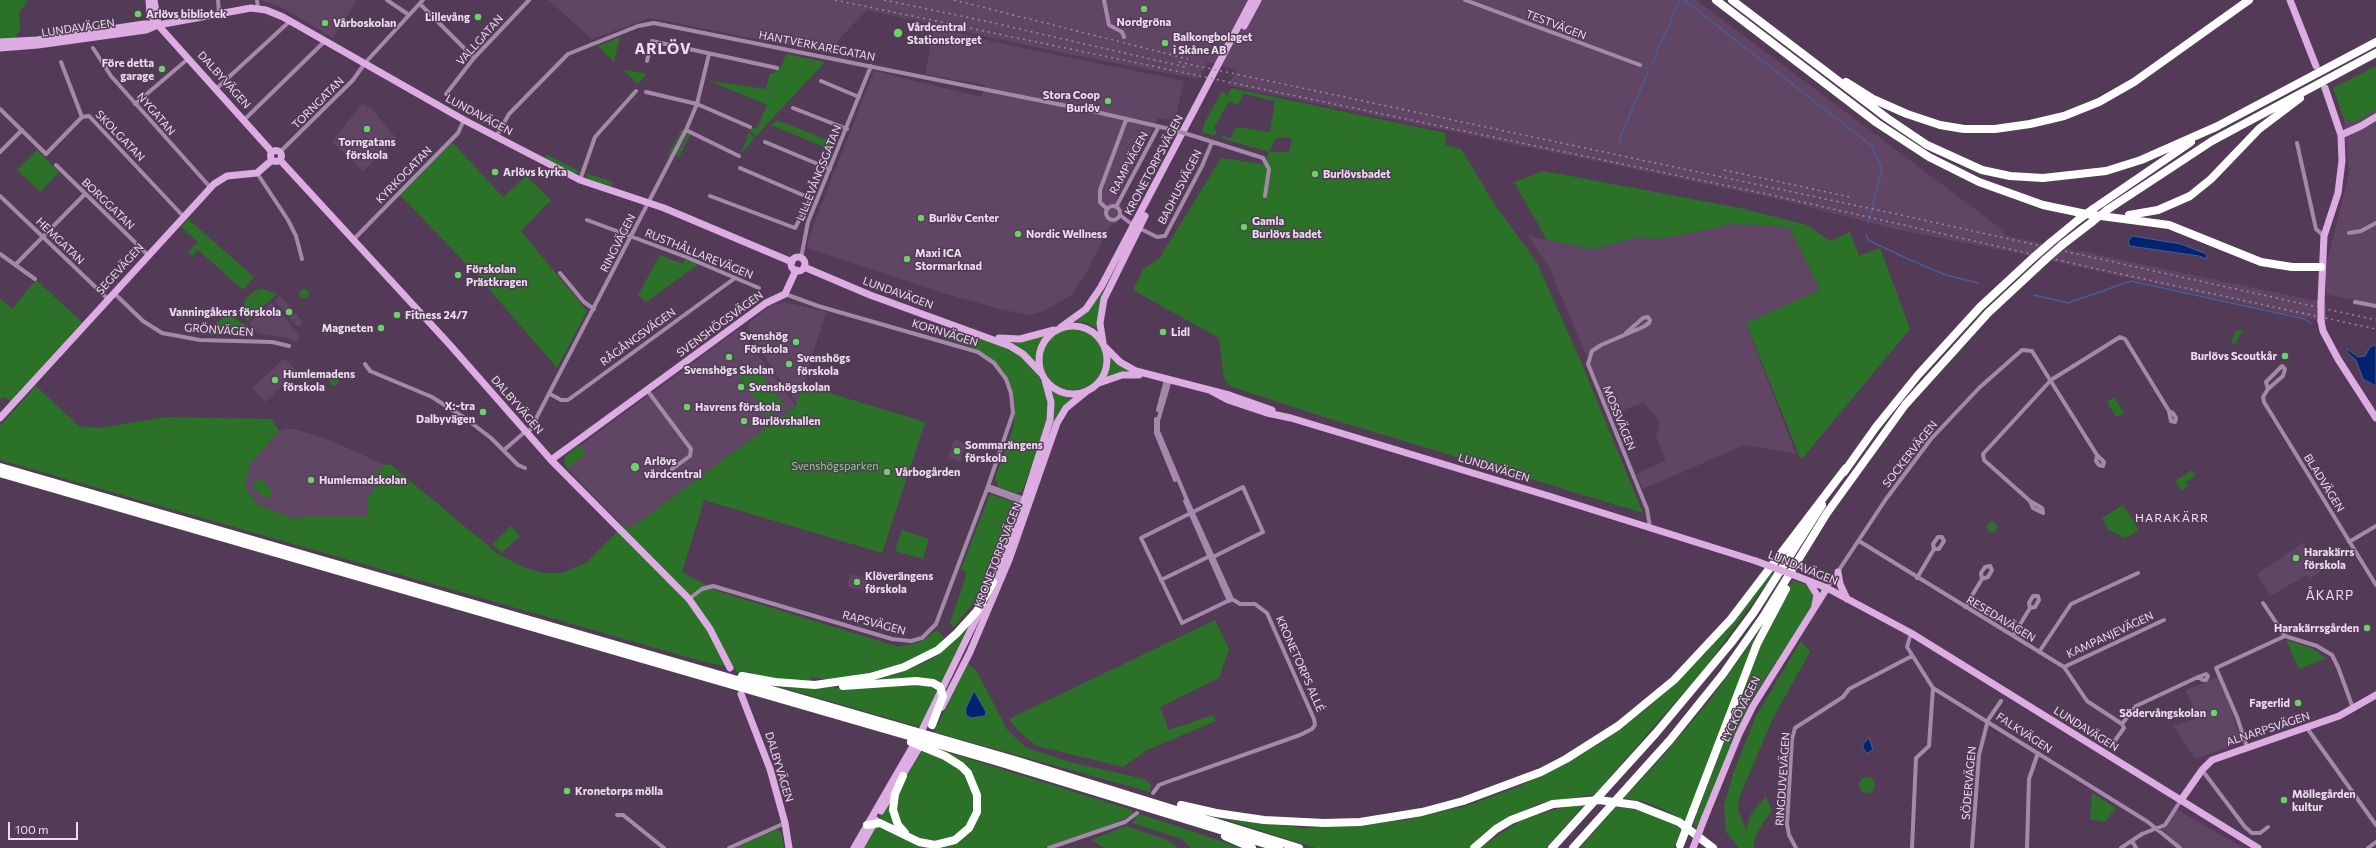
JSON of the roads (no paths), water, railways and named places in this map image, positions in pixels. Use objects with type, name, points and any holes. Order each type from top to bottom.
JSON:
[{"type":"highway","points":[[1716,0],[1877,123],[1929,157],[1968,177],[2019,198],[2168,225],[2261,262],[2292,267],[2321,267]]},
{"type":"highway","points":[[1732,0],[1886,118],[1927,145],[1982,170],[2010,176],[2043,178],[2106,171],[2141,160],[2218,126]]},
{"type":"highway","points":[[1801,54],[1873,99],[1907,114],[1940,125],[1964,129],[1995,129],[2030,124],[2064,116],[2100,102],[2134,82],[2249,0]]},
{"type":"highway","points":[[1136,796],[1250,819],[1324,824],[1360,822],[1422,812],[1463,802],[1519,782],[1566,759],[1636,713],[1674,680],[1730,619],[1918,374],[2005,283],[2034,257],[2078,220],[2144,172],[2218,126],[2376,42]]},
{"type":"highway","points":[[1573,848],[1670,740],[1723,674],[1763,617],[1827,513],[1884,430],[1983,318],[2024,278],[2062,245],[2107,210],[2212,140],[2376,53]]},
{"type":"highway","points":[[2090,212],[2126,215],[2149,213],[2167,207],[2190,196],[2211,179],[2245,143],[2274,116],[2335,74]]},
{"type":"highway","points":[[1552,848],[1656,733],[1731,643],[1754,612],[1846,468]]},
{"type":"highway","points":[[1,470],[694,666],[1136,796],[1299,848]]},
{"type":"highway","points":[[1,470],[874,726],[1279,848]]},
{"type":"highway","points":[[1679,847],[1757,644],[1827,513]]},
{"type":"highway","points":[[815,685],[876,675],[916,662],[928,656],[948,642],[968,623],[977,611],[993,582]]},
{"type":"highway","points":[[694,666],[762,680],[815,685],[848,686],[924,682],[937,685],[942,692],[941,703],[928,728]]},
{"type":"highway","points":[[871,824],[887,825],[910,837],[928,844],[945,843],[955,840],[968,828],[974,820],[978,803],[976,789],[968,773],[953,761],[874,726]]},
{"type":"highway","points":[[903,776],[895,794],[893,810],[898,825],[910,837]]},
{"type":"highway","points":[[1474,848],[1496,829],[1511,820],[1553,804],[1599,800],[1636,805],[1679,822],[1713,848]]},
{"type":"highway","points":[[1153,810],[1252,848]]},
{"type":"main road","name":"DALBYVÄGEN","points":[[149,0],[150,14],[158,25],[189,57],[354,239],[551,460],[689,599],[710,629],[730,668]]},
{"type":"main road","points":[[154,0],[158,25]]},
{"type":"main road","name":"KRONETORPSVÄGEN","points":[[1104,345],[1100,323],[1104,298],[1137,227],[1252,0]]},
{"type":"main road","name":"KRONETORPSVÄGEN","points":[[1059,328],[1082,312],[1093,300],[1137,227],[1258,0]]},
{"type":"main road","points":[[2290,0],[2316,66]]},
{"type":"main road","name":"LUNDAVÄGEN","points":[[0,48],[146,30],[158,25],[220,13],[258,8],[273,12],[464,120],[580,180],[648,203],[792,262]]},
{"type":"main road","name":"LUNDAVÄGEN","points":[[0,42],[37,40],[144,24],[158,25]]},
{"type":"main road","points":[[2325,88],[2341,134],[2342,161],[2340,184],[2324,236],[2321,267],[2321,321],[2324,331],[2338,359],[2376,418]]},
{"type":"main road","points":[[2341,134],[2361,126],[2376,117]]},
{"type":"main road","points":[[257,173],[278,155]]},
{"type":"main road","name":"SEGEVÄGEN","points":[[0,418],[210,187],[227,176],[257,173]]},
{"type":"main road","points":[[797,258],[801,258],[805,262],[804,267],[801,270],[796,270],[792,267],[792,262],[797,258]]},
{"type":"main road","name":"LUNDAVÄGEN","points":[[804,267],[870,295],[1017,349],[1054,388],[1066,393],[1087,391],[1111,378],[1125,374],[1168,380]]},
{"type":"main road","points":[[785,294],[796,270]]},
{"type":"main road","name":"SVENSHÖGSVÄGEN","points":[[551,460],[766,303],[785,294]]},
{"type":"main road","name":"LUNDAVÄGEN","points":[[985,336],[1016,339],[1072,325],[1087,328],[1096,334],[1104,345],[1128,367],[1168,380],[1210,391],[1228,400],[1267,413],[1291,418],[1650,527],[1756,561],[1827,588],[1911,633],[2258,848]]},
{"type":"main road","points":[[1044,377],[1039,361],[1041,348],[1048,336],[1059,328]]},
{"type":"main road","name":"LUNDAVÄGEN","points":[[1094,387],[1106,370],[1107,358],[1104,345]]},
{"type":"main road","name":"KRONETORPSVÄGEN","points":[[942,692],[993,582],[1027,502],[1051,416],[1051,402],[1044,377]]},
{"type":"main road","name":"KRONETORPSVÄGEN","points":[[928,728],[985,617],[1059,419],[1069,405],[1087,391]]},
{"type":"main road","points":[[1838,572],[1840,584],[1847,599]]},
{"type":"main road","points":[[1802,578],[1813,587],[1817,595],[1812,613]]},
{"type":"main road","name":"LYCKÖVÄGEN","points":[[1693,848],[1739,734],[1753,706],[1827,588]]},
{"type":"main road","name":"DALBYVÄGEN","points":[[741,694],[770,769],[785,823],[789,848]]},
{"type":"main road","name":"ALNARPSVÄGEN","points":[[2181,800],[2202,770],[2212,760],[2246,747],[2307,728],[2353,709],[2376,694]]},
{"type":"main road","points":[[854,848],[871,824],[903,776],[916,747],[871,824],[860,848]]},
{"type":"street","points":[[218,0],[220,13]]},
{"type":"street","points":[[257,0],[258,8]]},
{"type":"street","points":[[386,0],[409,15]]},
{"type":"street","name":"TORNGATAN","points":[[278,155],[356,78],[364,63],[423,0]]},
{"type":"street","name":"VALLGATAN","points":[[446,94],[474,58],[529,0]]},
{"type":"street","points":[[1104,0],[1109,25],[1122,32],[1124,37]]},
{"type":"street","name":"TESTVÄGEN","points":[[1465,0],[1640,65]]},
{"type":"street","points":[[420,4],[474,58]]},
{"type":"street","points":[[217,88],[290,21]]},
{"type":"street","name":"HANTVERKAREGATAN","points":[[496,136],[509,114],[568,54],[646,24],[663,23],[1092,111],[1158,128],[1174,130]]},
{"type":"street","points":[[245,119],[325,41]]},
{"type":"street","points":[[647,62],[652,41],[777,68]]},
{"type":"street","name":"NYGATAN","points":[[93,48],[112,76],[135,104],[210,187]]},
{"type":"street","name":"RINGVÄGEN","points":[[527,433],[550,394],[686,130],[697,104],[709,54]]},
{"type":"street","points":[[135,104],[189,57]]},
{"type":"street","name":"SKOLGATAN","points":[[61,62],[82,117],[89,116],[183,216]]},
{"type":"street","name":"LILLEVÅNGSGATAN","points":[[801,258],[808,222],[816,200],[847,129],[871,66]]},
{"type":"street","points":[[821,81],[859,97]]},
{"type":"street","points":[[580,180],[595,136],[636,91]]},
{"type":"street","points":[[646,92],[697,104],[750,127]]},
{"type":"street","points":[[793,108],[847,129]]},
{"type":"street","points":[[0,109],[46,154],[82,117]]},
{"type":"street","name":"KYRKOGATAN","points":[[354,239],[458,133],[464,120]]},
{"type":"street","points":[[1107,209],[1098,197],[1126,120]]},
{"type":"street","name":"RAMPVÄGEN","points":[[1116,206],[1158,128]]},
{"type":"street","points":[[0,152],[22,130]]},
{"type":"street","points":[[686,130],[739,156]]},
{"type":"street","name":"BADHUSVÄGEN","points":[[1174,130],[1263,158],[1269,169],[1265,196]]},
{"type":"street","points":[[765,142],[830,169]]},
{"type":"street","name":"BADHUSVÄGEN","points":[[1137,227],[1157,238],[1165,236],[1202,166],[1212,142]]},
{"type":"street","points":[[2297,144],[2316,229],[2324,236]]},
{"type":"street","name":"BORGGATAN","points":[[56,165],[148,255]]},
{"type":"street","points":[[740,168],[816,200]]},
{"type":"street","points":[[257,173],[288,220],[302,259]]},
{"type":"street","points":[[16,264],[86,194]]},
{"type":"street","name":"HEMGATAN","points":[[0,196],[108,299]]},
{"type":"street","points":[[710,196],[795,228],[811,198]]},
{"type":"street","name":"RAMPVÄGEN","points":[[1116,206],[1111,206],[1107,209],[1106,214],[1109,219],[1116,220],[1120,215]]},
{"type":"street","name":"RAMPVÄGEN","points":[[1116,206],[1120,215],[1137,227]]},
{"type":"street","name":"RUSTHÅLLAREVÄGEN","points":[[586,220],[631,236],[759,288]]},
{"type":"street","points":[[2349,233],[2361,231],[2376,223]]},
{"type":"street","points":[[0,254],[35,279]]},
{"type":"street","points":[[560,273],[584,302],[594,309]]},
{"type":"street","name":"RÅGÅNGSVÄGEN","points":[[550,394],[561,400],[568,400],[735,278]]},
{"type":"street","name":"GRÖNVÄGEN","points":[[113,293],[147,324],[162,333],[200,340],[272,342],[289,346]]},
{"type":"street","name":"KORNVÄGEN","points":[[785,294],[818,306],[971,349],[994,363],[1009,385],[1013,414],[988,488]]},
{"type":"street","points":[[2356,302],[2376,306]]},
{"type":"street","name":"MOSSVÄGEN","points":[[1626,333],[1643,318],[1648,317],[1650,320],[1649,324],[1626,333],[1592,351],[1588,364],[1647,509],[1650,527]]},
{"type":"street","points":[[2030,501],[1984,460],[1983,454],[2051,380],[2120,337],[2125,339],[2169,411]]},
{"type":"street","name":"SOCKERVÄGEN","points":[[1827,588],[1886,499],[1931,439],[1996,372],[2022,350],[2027,349],[2032,351],[2051,380]]},
{"type":"street","points":[[365,364],[370,371],[431,397],[444,405],[474,425],[504,450],[518,465],[525,468]]},
{"type":"street","name":"BLADVÄGEN","points":[[2268,389],[2266,382],[2282,366],[2285,369],[2283,376],[2268,389],[2263,397],[2264,402],[2376,585]]},
{"type":"street","points":[[1162,580],[1211,556],[1264,532],[1243,487],[1191,513],[1141,538],[1182,623],[1231,600],[1211,556],[1191,513],[1156,433],[1155,424],[1168,380]]},
{"type":"street","points":[[2051,380],[2097,455]]},
{"type":"street","points":[[647,390],[691,449],[690,456],[672,469]]},
{"type":"street","points":[[504,450],[527,433]]},
{"type":"street","points":[[988,488],[1027,502]]},
{"type":"street","name":"RAPSVÄGEN","points":[[689,599],[702,589],[713,586],[892,639],[911,641],[922,638],[936,624],[988,488]]},
{"type":"street","points":[[2349,542],[2376,526]]},
{"type":"street","name":"RESEDAVÄGEN","points":[[1859,541],[2064,667],[2087,701],[2122,724]]},
{"type":"street","points":[[1917,578],[1934,549]]},
{"type":"street","points":[[2038,652],[2071,604],[2138,572]]},
{"type":"street","points":[[1965,607],[1982,579]]},
{"type":"street","name":"KRONETORPS ALLÉ","points":[[1153,794],[1155,789],[1167,782],[1300,735],[1312,729],[1315,725],[1314,719],[1267,613],[1255,604],[1240,604],[1231,600]]},
{"type":"street","points":[[2263,603],[2285,636],[2317,646],[2332,655],[2338,667],[2353,709]]},
{"type":"street","points":[[2013,636],[2030,608]]},
{"type":"street","name":"KAMPANJEVÄGEN","points":[[2064,667],[2164,620]]},
{"type":"street","name":"FALKVÄGEN","points":[[1911,633],[1906,645],[1933,688],[1988,720],[2158,830],[2180,848]]},
{"type":"street","points":[[2246,747],[2230,699],[2216,668],[2285,636]]},
{"type":"street","name":"RINGDUVEVÄGEN","points":[[1796,848],[1788,836],[1787,824],[1792,739],[1796,728],[1843,697],[1849,689],[1912,656]]},
{"type":"street","points":[[2112,746],[2124,728],[2122,724],[2136,706],[2198,677]]},
{"type":"street","points":[[1912,848],[1916,758],[1929,746],[1933,688]]},
{"type":"street","name":"SÖDERVÄGEN","points":[[1972,848],[1979,755],[1988,720],[2001,701]]},
{"type":"street","points":[[2307,728],[2376,825]]},
{"type":"street","points":[[2027,848],[2029,779],[2038,753]]},
{"type":"street","points":[[2202,770],[2245,827],[2252,832],[2260,833],[2268,827]]},
{"type":"street","points":[[2121,848],[2150,830],[2158,830],[2164,825],[2181,800]]},
{"type":"street","points":[[1049,848],[1125,822],[1136,813]]},
{"type":"street","points":[[617,815],[623,815],[664,848]]},
{"type":"street","points":[[729,848],[785,823]]},
{"type":"street","points":[[2132,841],[2136,848]]},
{"type":"street","points":[[2368,848],[2376,842]]},
{"type":"waterway","points":[[1684,0],[1872,146],[1882,168],[1868,223]]},
{"type":"waterway","points":[[1652,64],[1679,1]]},
{"type":"waterway","points":[[1622,145],[1619,140],[1648,72]]},
{"type":"waterway","points":[[1866,234],[1868,240],[1908,259],[1946,275],[1978,283]]},
{"type":"waterway","points":[[2034,295],[2068,303],[2131,281],[2305,319],[2311,323]]},
{"type":"railway","points":[[835,0],[1771,195],[2102,270],[2376,329]]},
{"type":"railway","points":[[884,0],[985,21],[1185,67]]},
{"type":"railway","points":[[954,0],[1188,59]]},
{"type":"railway","points":[[1179,62],[1887,212],[2376,320]]},
{"type":"railway","points":[[1724,170],[1850,197]]},
{"type":"place","name":"Nordgröna","points":[[1144,9]]},
{"type":"place","name":"Arlövs bibliotek","points":[[138,14]]},
{"type":"place","name":"Lillevång","points":[[478,17]]},
{"type":"place","name":"Vårboskolan","points":[[325,23]]},
{"type":"place","name":"Vårdcentral Stationstorget","points":[[898,33]]},
{"type":"place","name":"Balkongbolaget i Skåne AB","points":[[1165,43]]},
{"type":"place","name":"Före detta garage","points":[[162,69]]},
{"type":"place","name":"Stora Coop Burlöv","points":[[1108,101]]},
{"type":"place","name":"Torngatans förskola","points":[[367,129]]},
{"type":"place","name":"Arlövs kyrka","points":[[495,172]]},
{"type":"place","name":"Burlövsbadet","points":[[1315,174]]},
{"type":"place","name":"Burlöv Center","points":[[921,218]]},
{"type":"place","name":"Gamla Burlövs badet","points":[[1244,227]]},
{"type":"place","name":"Nordic Wellness","points":[[1018,234]]},
{"type":"place","name":"Maxi ICA Stormarknad","points":[[907,259]]},
{"type":"place","name":"Förskolan Prästkragen","points":[[458,275]]},
{"type":"place","name":"Vanningåkers förskola","points":[[289,312]]},
{"type":"place","name":"Fitness 24/7","points":[[397,315]]},
{"type":"place","name":"Magneten","points":[[381,328]]},
{"type":"place","name":"Lidl","points":[[1163,332]]},
{"type":"place","name":"Svenshög Förskola","points":[[796,342]]},
{"type":"place","name":"Burlövs Scoutkår","points":[[2285,356]]},
{"type":"place","name":"Svenshögs Skolan","points":[[729,357]]},
{"type":"place","name":"Svenshögs förskola","points":[[789,364]]},
{"type":"place","name":"Humlemadens förskola","points":[[275,380]]},
{"type":"place","name":"Svenshögskolan","points":[[741,387]]},
{"type":"place","name":"Havrens förskola","points":[[687,407]]},
{"type":"place","name":"X:-tra Dalbyvägen","points":[[483,412]]},
{"type":"place","name":"Burlövshallen","points":[[744,421]]},
{"type":"place","name":"Sommarängens förskola","points":[[957,451]]},
{"type":"place","name":"Arlövs vårdcentral","points":[[635,467]]},
{"type":"place","name":"Vårbogården","points":[[887,472]]},
{"type":"place","name":"Humlemadskolan","points":[[311,480]]},
{"type":"place","name":"Harakärrs förskola","points":[[2296,558]]},
{"type":"place","name":"Klöverängens förskola","points":[[857,582]]},
{"type":"place","name":"Harakärrsgården","points":[[2367,628]]},
{"type":"place","name":"Fagerlid","points":[[2298,703]]},
{"type":"place","name":"Södervångskolan","points":[[2214,713]]},
{"type":"place","name":"Kronetorps mölla","points":[[567,791]]},
{"type":"place","name":"Möllegården kultur","points":[[2284,800]]},
{"type":"district","name":"ARLÖV","points":[[663,49]]},
{"type":"district","name":"HARAKÄRR","points":[[2172,518]]},
{"type":"district","name":"ÅKARP","points":[[2330,596]]},
{"type":"park label","name":"Svenshögsparken","points":[[835,466]]}]
